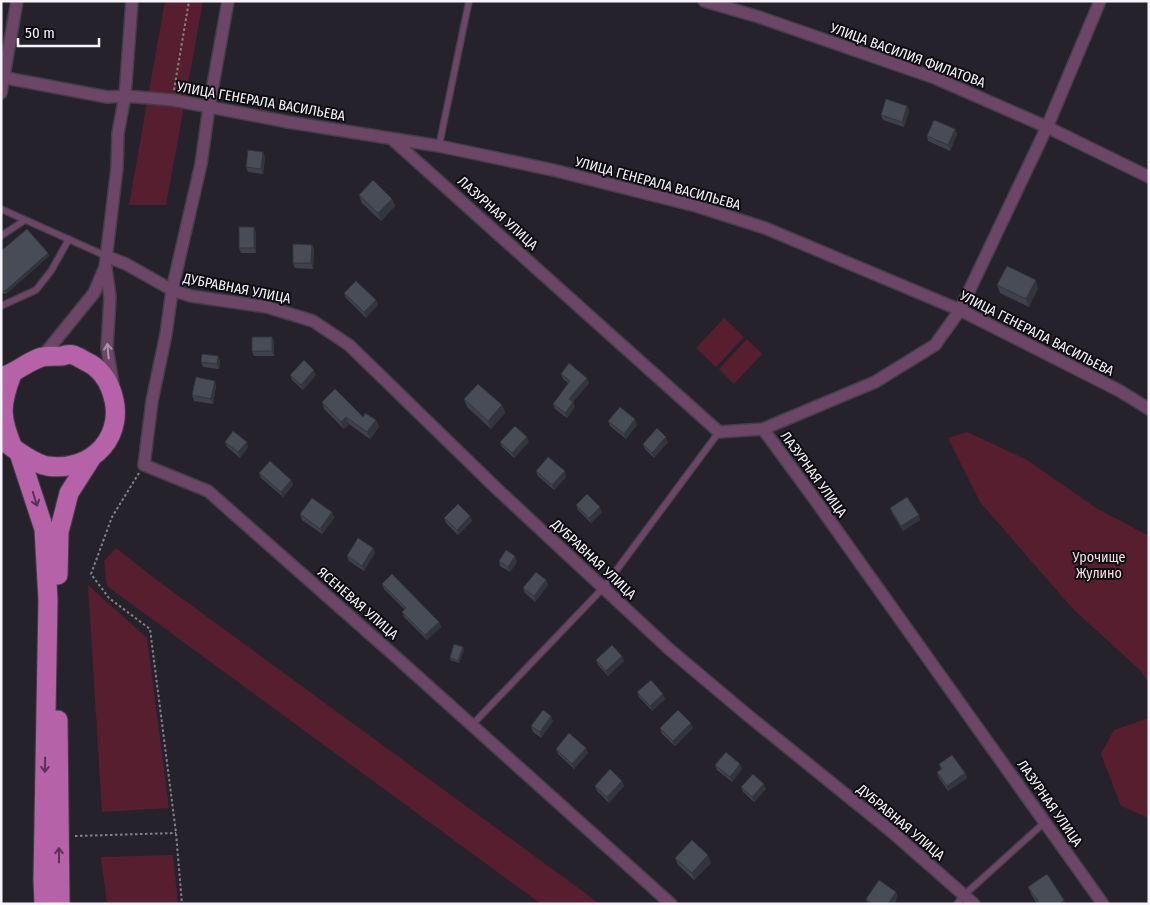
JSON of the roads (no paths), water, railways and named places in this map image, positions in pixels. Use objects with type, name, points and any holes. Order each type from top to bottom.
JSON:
[{"type":"main road","points":[[11,447],[46,466],[75,466],[92,457],[102,449],[113,431],[116,419],[115,399],[108,382],[94,365],[73,355],[42,357],[7,376],[1,414],[11,447],[44,528],[48,600],[44,904]]},
{"type":"main road","points":[[60,904],[57,611],[59,532],[69,493],[92,457]]},
{"type":"street","points":[[1,93],[17,1]]},
{"type":"street","points":[[115,399],[107,348],[110,297],[106,262],[117,168],[118,133],[125,96],[132,1]]},
{"type":"street","points":[[172,290],[201,164],[228,1]]},
{"type":"street","name":"УЛИЦА ВАСИЛИЯ ФИЛАТОВА","points":[[704,1],[759,17],[936,78],[1047,127],[1149,178]]},
{"type":"street","points":[[763,430],[874,382],[935,346],[960,310],[1047,127],[1100,1]]},
{"type":"street","name":"УЛИЦА ГЕНЕРАЛА ВАСИЛЬЕВА","points":[[3,77],[106,97],[125,96],[172,100],[288,122],[439,146],[553,170],[696,206],[757,225],[960,310],[1120,391],[1149,409]]},
{"type":"street","name":"ЛАЗУРНАЯ УЛИЦА","points":[[393,139],[719,432],[763,430],[813,497],[1103,904]]},
{"type":"street","points":[[42,357],[94,293],[106,262]]},
{"type":"street","name":"ДУБРАВНАЯ УЛИЦА","points":[[106,262],[126,264],[172,290],[191,296],[267,306],[313,321],[349,345],[496,488],[669,649],[752,720],[892,832],[960,900],[974,904]]},
{"type":"street","name":"ЯСЕНЕВАЯ УЛИЦА","points":[[172,290],[166,334],[152,401],[144,465],[208,491],[671,904]]},
{"type":"lane","points":[[439,146],[469,1]]},
{"type":"lane","points":[[1,208],[69,239],[106,262]]},
{"type":"lane","points":[[1,236],[25,220]]},
{"type":"lane","points":[[1,306],[36,290],[69,239]]},
{"type":"lane","points":[[472,726],[604,587],[719,432]]},
{"type":"lane","points":[[960,900],[1045,822]]},
{"type":"park label","name":"Урочище Жулино","points":[[1099,566]]}]
